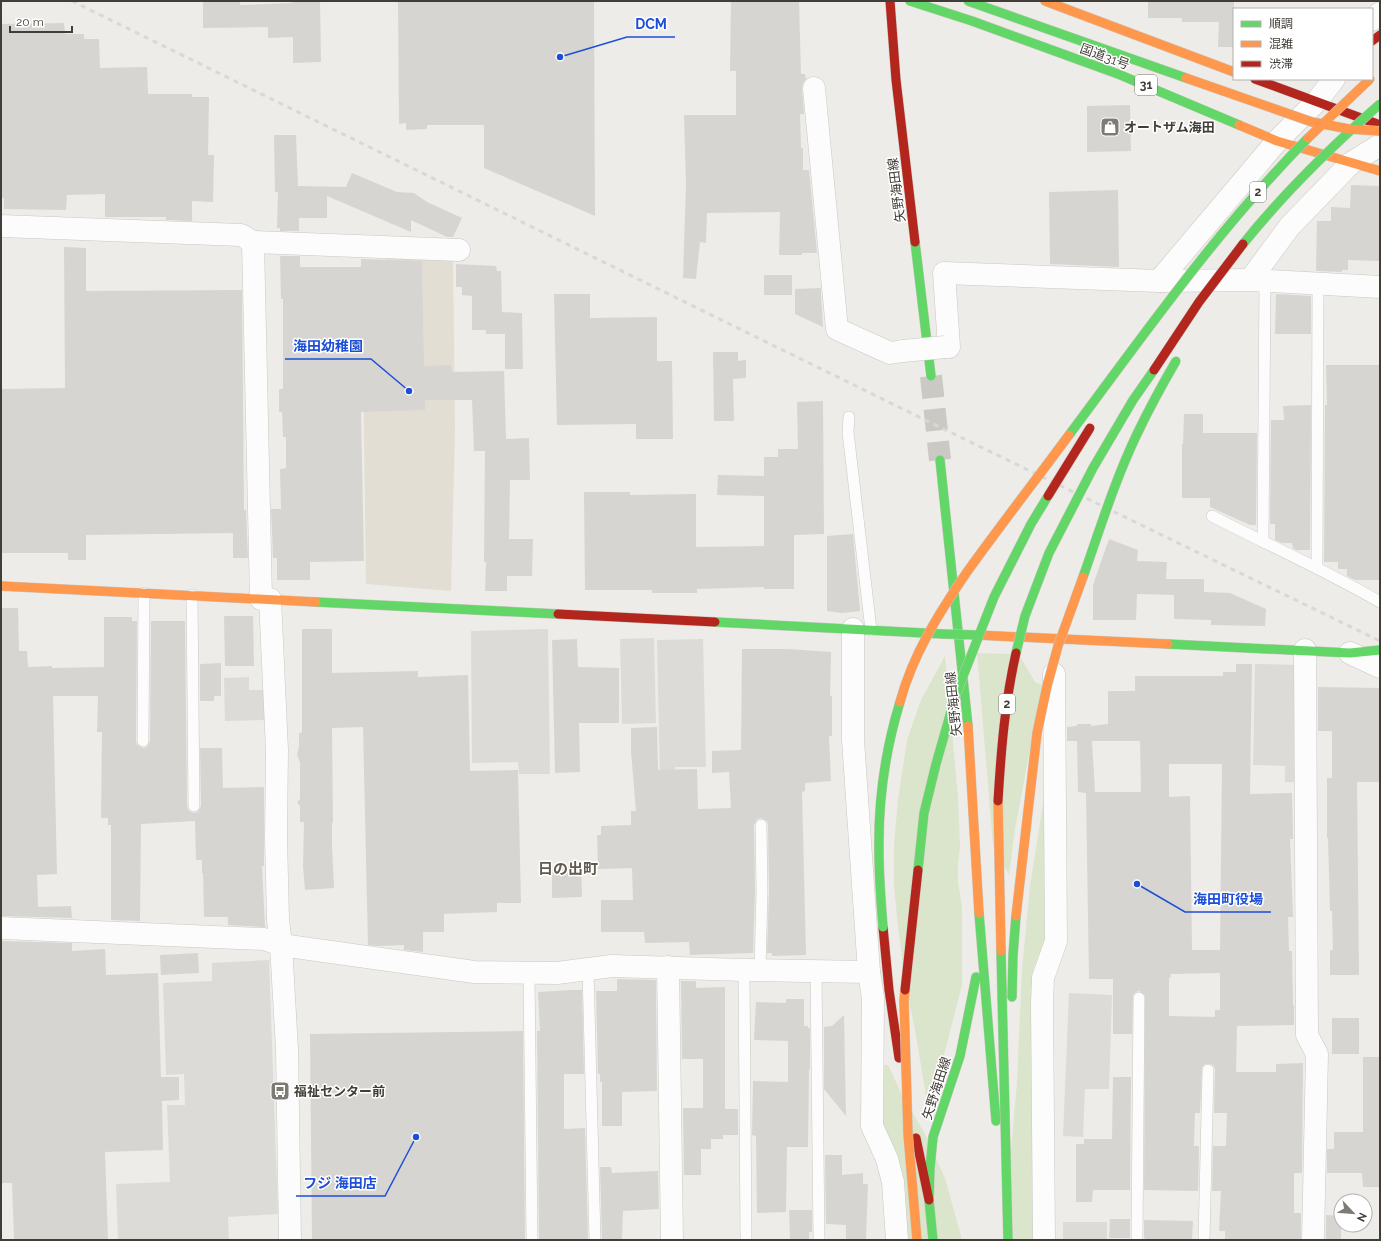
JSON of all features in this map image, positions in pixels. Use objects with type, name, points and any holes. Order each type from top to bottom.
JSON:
[{"type":"main road","name":"矢野海田線","points":[[890,1],[896,80],[931,376]]},
{"type":"main road","name":"国道31号","points":[[910,1],[972,21],[1118,74],[1277,141],[1380,171]]},
{"type":"main road","points":[[968,1],[1312,122],[1349,129],[1380,131]]},
{"type":"main road","points":[[1045,1],[1233,72]]},
{"type":"main road","points":[[1173,50],[1233,66]]},
{"type":"main road","points":[[1258,80],[1380,125]]},
{"type":"main road","name":"2","points":[[1111,394],[1158,315],[1229,225],[1269,180],[1370,80]]},
{"type":"main road","name":"2","points":[[1008,1240],[998,811],[1000,769],[1010,680],[1025,616],[1049,553],[1093,468],[1134,400],[1199,302],[1228,262],[1252,233],[1338,141],[1380,104]]},
{"type":"main road","points":[[1207,307],[1252,233]]},
{"type":"main road","points":[[928,1200],[896,1044],[883,927],[878,832],[888,747],[897,708],[909,673],[920,649],[947,601],[1158,315]]},
{"type":"main road","points":[[1000,1164],[1010,1082],[1013,955],[1016,916],[1036,733],[1058,646],[1116,484],[1137,434],[1180,352]]},
{"type":"main road","points":[[917,1240],[908,1134],[904,1001],[924,812],[956,694],[994,597],[1031,524],[1095,420]]},
{"type":"main road","name":"矢野海田線","points":[[940,460],[970,741],[980,946],[1000,1164],[1000,1240]]},
{"type":"main road","points":[[1,586],[943,634],[1350,653],[1380,650]]},
{"type":"main road","name":"矢野海田線","points":[[933,1240],[928,1200],[933,1138],[960,1056],[977,974],[980,946]]},
{"type":"street","points":[[1159,281],[1277,141],[1317,101],[1333,80]]},
{"type":"street","points":[[814,88],[837,329],[890,352],[949,347],[944,273],[1159,281],[1257,280],[1380,288]]},
{"type":"street","points":[[1257,280],[1290,226],[1351,163],[1380,145]]},
{"type":"street","points":[[1,226],[241,235],[253,242],[459,250]]},
{"type":"street","points":[[253,242],[265,599],[277,750],[276,837],[278,920],[281,945],[287,1048],[290,1240]]},
{"type":"street","points":[[862,629],[853,740],[869,972],[873,998],[872,1126],[887,1159],[893,1182],[897,1240]]},
{"type":"street","points":[[1044,1240],[1043,978],[1056,940],[1054,638]]},
{"type":"street","points":[[1305,650],[1308,1035],[1317,1054],[1313,1240]]},
{"type":"street","points":[[1350,653],[1380,667]]},
{"type":"street","points":[[1,928],[264,939],[281,945],[474,972],[557,974],[612,966],[869,972]]},
{"type":"street","points":[[668,967],[672,1240]]},
{"type":"lane","points":[[1257,280],[1263,542]]},
{"type":"lane","points":[[1317,567],[1318,284]]},
{"type":"lane","points":[[849,417],[848,432],[862,629]]},
{"type":"lane","points":[[1212,516],[1317,567],[1380,602]]},
{"type":"lane","points":[[143,741],[144,593]]},
{"type":"lane","points":[[192,595],[194,806]]},
{"type":"lane","points":[[746,1240],[752,970],[762,891],[761,825]]},
{"type":"lane","points":[[588,969],[595,1240]]},
{"type":"lane","points":[[816,971],[819,1240]]},
{"type":"lane","points":[[529,973],[532,1240]]},
{"type":"lane","points":[[1137,1240],[1139,998]]},
{"type":"lane","points":[[1204,1240],[1208,1070]]},
{"type":"shaded area","points":[[386,255],[453,258],[455,428],[451,591],[366,584],[363,355],[387,353]]},
{"type":"shaded area","points":[[548,629],[550,774],[519,774],[518,762],[472,763],[471,631]]},
{"type":"shaded area","points":[[654,638],[656,723],[622,724],[620,639]]},
{"type":"shaded area","points":[[703,639],[706,767],[675,767],[676,780],[660,781],[657,640]]},
{"type":"shaded area","points":[[1255,664],[1301,665],[1298,782],[1285,782],[1285,766],[1253,765]]},
{"type":"shaded area","points":[[249,677],[249,690],[266,690],[267,720],[225,721],[224,678]]},
{"type":"shaded area","points":[[269,960],[278,1214],[228,1217],[229,1240],[118,1240],[116,1184],[170,1182],[167,1105],[185,1105],[184,1074],[166,1075],[163,983],[212,981],[212,963]]},
{"type":"shaded area","points":[[1069,993],[1112,995],[1109,1089],[1085,1089],[1083,1137],[1063,1136]]},
{"type":"shaded area","points":[[1063,1222],[1107,1222],[1107,1240],[1063,1240]]},
{"type":"green space","points":[[977,653],[1011,654],[1021,658],[1035,682],[1042,685],[1015,829],[1009,875],[993,845]]},
{"type":"green space","points":[[945,656],[958,797],[960,847],[958,882],[962,907],[962,985],[929,1113],[905,981],[894,887],[894,846],[898,799],[907,740],[921,700]]},
{"type":"green space","points":[[1044,798],[1045,939],[1033,970],[1032,992],[1034,1240],[1013,1240],[1010,1161],[1017,1083],[1022,970],[1030,886]]},
{"type":"green space","points":[[883,1065],[888,1065],[902,1095],[924,1132],[945,1178],[962,1240],[908,1240],[882,1125]]},
{"type":"building","points":[[203,1],[240,1],[240,5],[292,3],[292,1],[320,1],[321,62],[293,63],[293,37],[268,38],[268,27],[203,28]]},
{"type":"building","points":[[398,1],[594,1],[595,216],[484,168],[484,125],[427,125],[427,129],[406,130],[406,123],[399,124]]},
{"type":"building","points":[[731,1],[799,1],[801,74],[805,74],[806,79],[803,83],[802,89],[804,114],[800,114],[801,148],[803,148],[803,170],[809,170],[817,253],[802,253],[802,255],[779,255],[780,212],[707,213],[706,243],[700,242],[696,279],[683,278],[686,184],[684,115],[736,115],[736,71],[730,71]]},
{"type":"building","points":[[1148,1],[1234,1],[1233,47],[1218,47],[1219,22],[1182,22],[1182,18],[1148,18]]},
{"type":"building","points":[[64,23],[65,34],[84,34],[84,39],[99,39],[100,68],[147,67],[148,94],[192,94],[192,97],[209,97],[208,155],[214,155],[213,202],[192,201],[192,221],[166,220],[166,217],[105,217],[105,194],[67,195],[66,210],[4,209],[4,198],[1,198],[1,24]]},
{"type":"building","points":[[1130,105],[1131,151],[1087,152],[1087,106]]},
{"type":"building","points":[[274,135],[296,135],[298,186],[346,187],[352,173],[397,192],[414,193],[427,202],[462,218],[453,237],[447,237],[411,220],[411,232],[327,196],[327,218],[299,218],[299,231],[280,231],[280,228],[277,228],[278,192],[275,192]]},
{"type":"building","points":[[1351,185],[1380,186],[1380,261],[1348,260],[1348,270],[1342,270],[1342,272],[1316,271],[1317,221],[1331,221],[1331,207],[1350,208]]},
{"type":"building","points":[[1118,190],[1119,267],[1050,264],[1049,192]]},
{"type":"building","points":[[64,247],[86,248],[86,291],[242,290],[244,510],[246,510],[248,558],[233,558],[233,533],[86,535],[86,560],[68,560],[68,553],[1,553],[1,389],[65,388]]},
{"type":"building","points":[[280,256],[300,256],[300,267],[361,267],[361,259],[422,261],[424,366],[451,365],[452,372],[504,371],[506,439],[529,438],[530,480],[510,480],[509,539],[533,539],[532,576],[507,576],[507,591],[485,591],[485,451],[474,451],[472,400],[425,400],[425,410],[361,412],[364,561],[310,562],[310,580],[277,580],[277,558],[273,558],[271,509],[281,509],[280,469],[286,468],[286,437],[283,437],[282,412],[279,412],[279,389],[283,389],[283,299],[281,299]]},
{"type":"building","points":[[456,264],[496,266],[497,271],[501,271],[502,312],[522,313],[523,369],[505,369],[505,334],[486,334],[486,330],[472,330],[472,296],[462,295],[462,287],[456,287]]},
{"type":"building","points":[[764,275],[792,275],[792,295],[764,295]]},
{"type":"building","points":[[821,288],[823,327],[795,314],[795,289]]},
{"type":"building","points":[[554,294],[590,294],[590,318],[657,317],[657,361],[672,361],[673,439],[636,439],[636,424],[557,425]]},
{"type":"building","points":[[1276,294],[1311,296],[1311,334],[1275,334]]},
{"type":"building","points":[[713,352],[738,352],[738,361],[746,360],[746,378],[733,379],[734,421],[714,421]]},
{"type":"building","points":[[1326,365],[1380,365],[1380,580],[1355,580],[1347,576],[1347,569],[1338,569],[1338,562],[1324,562],[1325,405],[1327,405]]},
{"type":"building","points":[[823,401],[824,534],[794,535],[794,589],[764,589],[764,587],[697,589],[697,593],[652,593],[652,590],[585,590],[584,492],[630,492],[630,495],[696,494],[696,547],[764,546],[764,496],[717,495],[718,475],[764,476],[764,457],[778,457],[778,449],[798,449],[797,402]]},
{"type":"building","points":[[1311,405],[1310,550],[1296,550],[1293,548],[1292,543],[1282,543],[1275,540],[1275,524],[1270,524],[1271,420],[1284,420],[1283,406]]},
{"type":"building","points":[[1184,414],[1203,414],[1203,433],[1257,433],[1256,525],[1250,525],[1210,507],[1210,498],[1182,498],[1182,444]]},
{"type":"building","points":[[853,534],[860,611],[842,613],[827,611],[827,536]]},
{"type":"building","points":[[1109,539],[1138,550],[1137,561],[1167,562],[1166,579],[1204,579],[1204,592],[1230,593],[1266,609],[1265,626],[1211,625],[1211,620],[1174,619],[1174,595],[1137,594],[1136,620],[1093,620],[1093,585]]},
{"type":"building","points":[[1,608],[18,608],[19,651],[27,651],[28,667],[104,667],[104,617],[132,617],[132,621],[137,621],[136,741],[137,745],[143,748],[147,747],[150,741],[151,621],[185,621],[188,810],[194,813],[198,812],[201,806],[200,748],[222,748],[223,788],[264,787],[264,866],[262,866],[265,927],[228,925],[228,917],[204,917],[202,860],[196,860],[195,821],[141,824],[140,921],[111,920],[111,825],[108,825],[108,818],[101,818],[102,732],[97,732],[98,696],[53,696],[57,874],[37,875],[38,907],[71,906],[72,918],[1,916]]},
{"type":"building","points":[[224,616],[253,616],[254,666],[225,666]]},
{"type":"building","points":[[302,629],[332,629],[332,673],[418,671],[418,677],[468,675],[470,771],[518,770],[521,903],[497,903],[497,912],[444,914],[444,932],[423,932],[423,952],[404,950],[404,945],[368,945],[363,727],[332,728],[332,845],[334,888],[305,890],[303,866],[304,822],[300,822],[300,806],[297,802],[300,799],[300,763],[297,754],[299,747],[299,733],[302,731]]},
{"type":"building","points":[[577,639],[578,667],[619,668],[619,723],[579,723],[580,772],[555,773],[552,640]]},
{"type":"building","points":[[742,649],[788,649],[831,652],[830,696],[832,696],[832,736],[829,736],[831,781],[805,783],[805,791],[802,792],[806,955],[772,956],[772,953],[767,953],[769,891],[768,825],[767,821],[761,818],[757,819],[754,825],[755,891],[753,953],[690,955],[689,942],[645,943],[644,932],[601,932],[601,900],[633,900],[632,868],[598,869],[597,835],[601,835],[601,826],[631,825],[631,811],[636,811],[631,751],[631,728],[657,727],[658,770],[697,769],[698,809],[731,808],[729,772],[712,773],[712,751],[741,750]]},
{"type":"building","points":[[221,663],[221,696],[214,696],[214,701],[200,701],[200,664]]},
{"type":"building","points":[[1236,664],[1252,664],[1250,794],[1292,793],[1293,839],[1290,839],[1293,917],[1288,917],[1289,951],[1292,951],[1294,1025],[1237,1026],[1236,1072],[1276,1072],[1276,1064],[1303,1063],[1302,1173],[1294,1173],[1294,1213],[1301,1213],[1301,1240],[1225,1240],[1225,1231],[1219,1231],[1221,1191],[1212,1191],[1213,1146],[1226,1146],[1227,1113],[1214,1113],[1215,1070],[1214,1066],[1211,1064],[1205,1064],[1202,1067],[1200,1113],[1195,1113],[1194,1146],[1199,1146],[1198,1191],[1144,1190],[1145,995],[1139,991],[1133,995],[1132,1034],[1113,1034],[1113,979],[1089,979],[1086,793],[1078,792],[1077,741],[1067,741],[1067,727],[1077,726],[1077,724],[1091,724],[1091,726],[1108,724],[1108,691],[1135,691],[1135,676],[1223,676],[1223,672],[1236,672]],"holes":[[[1092,741],[1140,741],[1141,792],[1095,792]],[[1169,764],[1222,764],[1220,950],[1192,950],[1190,796],[1169,797]],[[1220,973],[1220,1010],[1215,1010],[1215,1017],[1169,1016],[1169,978],[1171,974]]]},
{"type":"building","points":[[1318,687],[1380,688],[1380,782],[1357,782],[1359,975],[1330,975],[1330,950],[1333,950],[1327,838],[1327,778],[1332,778],[1332,731],[1318,731]]},
{"type":"building","points":[[552,866],[581,866],[582,897],[552,898]]},
{"type":"building","points":[[1,941],[72,943],[72,951],[105,949],[106,975],[158,973],[161,1077],[179,1077],[179,1100],[162,1101],[163,1150],[105,1152],[108,1240],[14,1240],[12,1183],[1,1183]]},
{"type":"building","points":[[198,953],[199,973],[161,975],[160,955]]},
{"type":"building","points":[[617,979],[656,980],[657,1091],[622,1092],[622,1126],[602,1126],[602,1082],[600,1082],[600,1074],[598,1074],[596,991],[617,991]]},
{"type":"building","points":[[681,981],[696,981],[696,988],[725,987],[725,1109],[738,1109],[738,1135],[723,1135],[723,1139],[711,1139],[711,1149],[701,1149],[701,1175],[684,1175],[683,1108],[703,1108],[703,1059],[682,1059]]},
{"type":"building","points":[[582,990],[584,1074],[564,1074],[564,1128],[585,1128],[588,1240],[539,1240],[537,1031],[540,1031],[538,992]]},
{"type":"building","points":[[786,999],[804,999],[804,1026],[808,1026],[808,1028],[810,1028],[808,1147],[787,1147],[786,1212],[757,1213],[756,1136],[752,1135],[753,1081],[788,1082],[788,1041],[754,1040],[756,1002],[786,1003]]},
{"type":"building","points":[[844,1015],[846,1116],[824,1089],[824,1027],[832,1026]]},
{"type":"building","points":[[1332,1018],[1359,1018],[1359,1054],[1332,1054]]},
{"type":"building","points":[[523,1031],[525,1240],[312,1240],[310,1034]]},
{"type":"building","points":[[1363,1057],[1380,1057],[1380,1187],[1363,1187],[1362,1173],[1327,1173],[1327,1149],[1334,1149],[1334,1132],[1363,1132]]},
{"type":"building","points":[[1113,1077],[1131,1077],[1130,1190],[1093,1190],[1092,1202],[1076,1202],[1076,1144],[1084,1144],[1084,1139],[1112,1139]]},
{"type":"building","points":[[825,1155],[842,1155],[842,1175],[863,1173],[863,1184],[868,1184],[866,1240],[846,1240],[846,1225],[826,1224]]},
{"type":"building","points":[[600,1167],[611,1167],[612,1173],[658,1171],[659,1209],[623,1211],[622,1240],[602,1240]]},
{"type":"building","points":[[789,1210],[812,1210],[812,1232],[809,1232],[809,1240],[790,1240]]},
{"type":"building","points":[[1326,1215],[1333,1215],[1333,1233],[1341,1233],[1341,1240],[1326,1240]]},
{"type":"building","points":[[1110,1219],[1130,1219],[1130,1238],[1109,1238]]},
{"type":"building","points":[[1144,1220],[1193,1221],[1192,1240],[1145,1240]]},
{"type":"tunnel","points":[[931,376],[940,460]]},
{"type":"railway","points":[[72,1],[917,416],[1380,641]]},
{"type":"traffic: fast","points":[[910,1],[972,21],[1118,74],[1239,125]]},
{"type":"traffic: fast","points":[[968,1],[1186,78]]},
{"type":"traffic: fast","points":[[1243,244],[1308,171],[1380,104]]},
{"type":"traffic: fast","points":[[1069,435],[1183,282],[1243,208],[1308,138]]},
{"type":"traffic: fast","points":[[915,242],[931,376]]},
{"type":"traffic: fast","points":[[1083,577],[1108,505],[1129,451],[1151,406],[1176,361]]},
{"type":"traffic: fast","points":[[1016,653],[1025,616],[1049,553],[1093,468],[1133,400],[1154,370]]},
{"type":"traffic: fast","points":[[940,460],[968,726]]},
{"type":"traffic: fast","points":[[918,870],[924,813],[956,694],[994,597],[1031,524],[1048,496]]},
{"type":"traffic: fast","points":[[316,602],[558,614]]},
{"type":"traffic: fast","points":[[715,622],[943,634]]},
{"type":"traffic: fast","points":[[943,634],[977,635]]},
{"type":"traffic: fast","points":[[1168,644],[1350,653],[1380,650]]},
{"type":"traffic: fast","points":[[883,927],[879,872],[881,796],[886,758],[900,702]]},
{"type":"traffic: fast","points":[[979,913],[996,1121]]},
{"type":"traffic: fast","points":[[1012,997],[1016,916]]},
{"type":"traffic: fast","points":[[1001,951],[1008,1240]]},
{"type":"traffic: fast","points":[[933,1240],[929,1200],[933,1137],[960,1056],[976,977]]},
{"type":"traffic: slow","points":[[1045,1],[1233,72]]},
{"type":"traffic: slow","points":[[1186,78],[1312,122],[1349,129],[1380,131]]},
{"type":"traffic: slow","points":[[1308,138],[1369,80]]},
{"type":"traffic: slow","points":[[1239,125],[1277,141],[1380,171]]},
{"type":"traffic: slow","points":[[900,702],[912,667],[937,618],[979,555],[1069,435]]},
{"type":"traffic: slow","points":[[1016,916],[1037,733],[1047,686],[1058,646],[1083,577]]},
{"type":"traffic: slow","points":[[1,586],[316,602]]},
{"type":"traffic: slow","points":[[977,635],[1168,644]]},
{"type":"traffic: slow","points":[[968,726],[979,913]]},
{"type":"traffic: slow","points":[[998,801],[1001,951]]},
{"type":"traffic: slow","points":[[905,990],[904,1001],[908,1134],[917,1240]]},
{"type":"traffic: jam","points":[[890,1],[896,80],[915,242]]},
{"type":"traffic: jam","points":[[1373,40],[1380,35]]},
{"type":"traffic: jam","points":[[1258,80],[1380,125]]},
{"type":"traffic: jam","points":[[1154,370],[1199,302],[1243,244]]},
{"type":"traffic: jam","points":[[1048,496],[1090,428]]},
{"type":"traffic: jam","points":[[558,614],[715,622]]},
{"type":"traffic: jam","points":[[998,801],[1004,726],[1016,653]]},
{"type":"traffic: jam","points":[[905,990],[918,870]]},
{"type":"traffic: jam","points":[[883,927],[889,990],[899,1058]]},
{"type":"traffic: jam","points":[[916,1138],[929,1200]]},
{"type":"place","name":"DCM","points":[[560,57]]},
{"type":"place","name":"オートザム海田","points":[[1110,127]]},
{"type":"place","name":"海田幼稚園","points":[[409,391]]},
{"type":"place","name":"海田町役場","points":[[1137,884]]},
{"type":"place","name":"福祉センター前","points":[[280,1091]]},
{"type":"place","name":"フジ 海田店","points":[[416,1137]]},
{"type":"district","name":"日の出町","points":[[568,869]]}]
